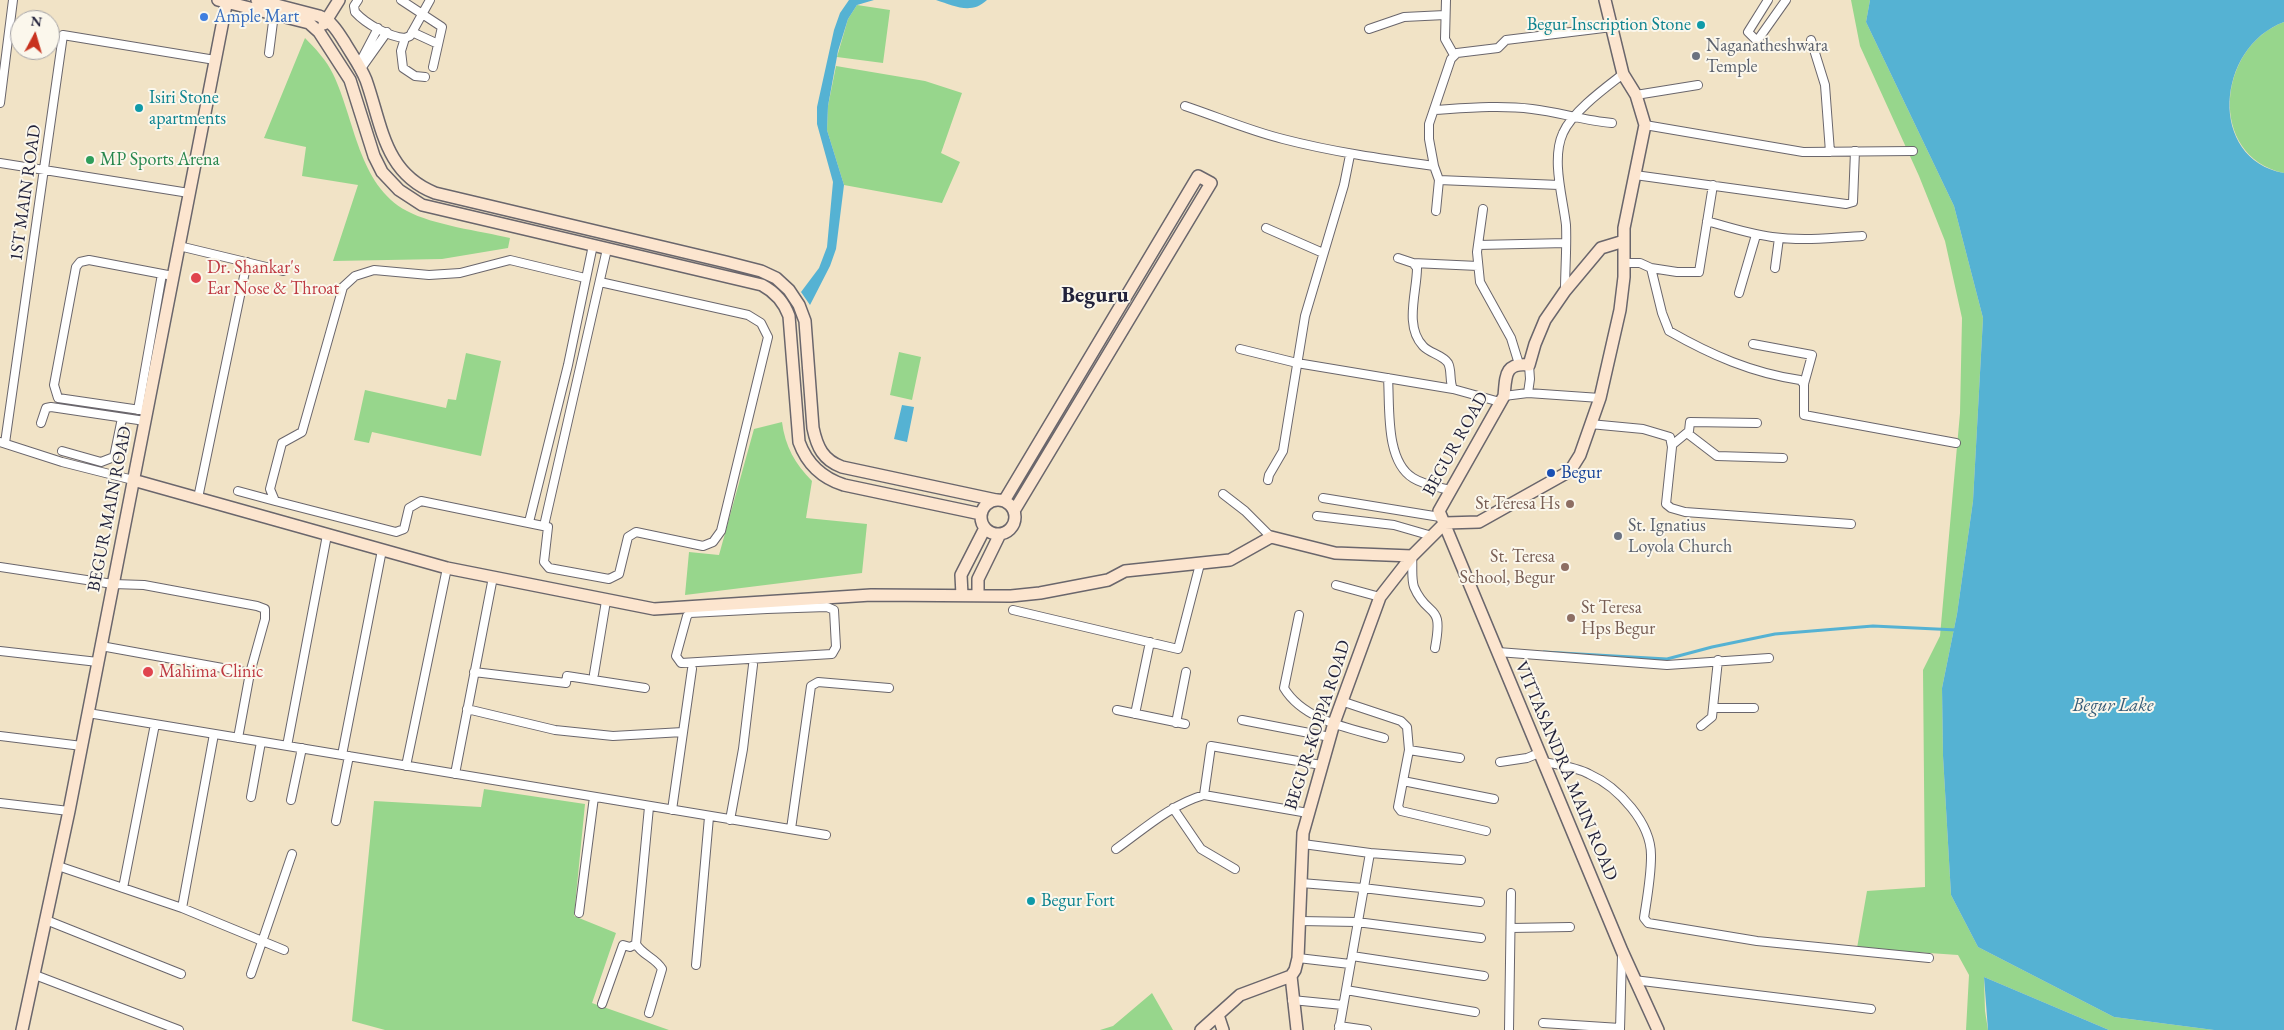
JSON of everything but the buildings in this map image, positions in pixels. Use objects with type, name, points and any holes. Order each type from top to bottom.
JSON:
[{"type":"main road","points":[[256,0],[327,19],[336,28],[365,77],[388,149],[396,164],[407,177],[420,186],[435,192],[673,251],[761,270],[776,278],[789,290],[799,305],[805,321],[813,428],[821,452],[836,465],[1000,500],[1008,503],[1014,511]]},
{"type":"main road","points":[[319,32],[339,0]]},
{"type":"main road","name":"BEGUR ROAD","points":[[1605,0],[1623,74],[1636,95],[1645,125],[1624,228],[1624,240],[1624,263],[1620,310],[1600,398],[1580,455],[1570,471],[1479,522],[1442,520],[1439,511],[1502,399],[1506,374],[1510,368],[1524,365],[1546,320],[1565,291],[1601,248],[1624,240]]},
{"type":"main road","points":[[224,1],[309,24],[319,32],[350,80],[374,156],[382,172],[406,196],[422,205],[762,285],[773,292],[783,302],[790,324],[798,442],[810,463],[822,474],[836,482],[981,514]]},
{"type":"main road","name":"BEGUR MAIN ROAD","points":[[22,1030],[82,746],[133,480],[167,275],[179,246],[215,60],[224,1]]},
{"type":"main road","points":[[374,156],[388,149]]},
{"type":"main road","points":[[978,595],[978,579],[1000,534],[1013,526],[1014,511],[1211,183],[1198,176],[1000,500],[985,505],[981,514],[981,522],[991,533],[1000,534]]},
{"type":"main road","points":[[671,264],[673,251]]},
{"type":"main road","points":[[797,431],[813,428]]},
{"type":"main road","points":[[133,480],[447,568],[654,609],[767,606],[886,595],[1040,593],[1108,580],[1125,571],[1177,564],[1200,564],[1230,560],[1271,537],[1335,553],[1412,556]]},
{"type":"main road","name":"BEGUR-KOPPA ROAD","points":[[1291,976],[1295,970],[1298,958],[1303,844],[1308,813],[1334,723],[1380,598],[1412,556],[1432,536],[1442,520]]},
{"type":"main road","name":"VITTASANDRA MAIN ROAD","points":[[1442,520],[1634,980],[1658,1030]]},
{"type":"main road","points":[[962,595],[961,575],[985,528]]},
{"type":"main road","points":[[1201,1030],[1240,994],[1291,976],[1292,1000],[1297,1030]]},
{"type":"main road","points":[[1218,1015],[1223,1030]]},
{"type":"street","points":[[0,103],[13,0]]},
{"type":"street","points":[[358,0],[354,6],[354,12],[378,28],[405,38]]},
{"type":"street","points":[[401,0],[442,27],[433,67]]},
{"type":"street","points":[[425,77],[416,76],[403,68],[401,52],[405,38],[412,32],[430,0]]},
{"type":"street","points":[[1446,0],[1444,39],[1454,55]]},
{"type":"street","points":[[1768,0],[1748,32],[1757,41],[1786,0]]},
{"type":"street","points":[[270,53],[274,14]]},
{"type":"street","points":[[1369,29],[1404,16],[1445,15]]},
{"type":"street","points":[[1436,211],[1439,180],[1434,166],[1428,131],[1450,59],[1457,53],[1498,48],[1506,40],[1612,27]]},
{"type":"street","points":[[359,68],[378,28]]},
{"type":"street","points":[[359,68],[387,32]]},
{"type":"street","points":[[412,32],[438,44]]},
{"type":"street","name":"1ST MAIN ROAD","points":[[3,443],[63,35],[215,60]]},
{"type":"street","points":[[1811,40],[1825,85],[1830,152]]},
{"type":"street","points":[[1565,291],[1566,243],[1560,185],[1559,143],[1564,131],[1594,97],[1623,74]]},
{"type":"street","points":[[1636,95],[1698,84]]},
{"type":"street","points":[[1185,106],[1280,138],[1350,155],[1434,166]]},
{"type":"street","points":[[1435,110],[1479,107],[1532,108],[1575,118],[1612,123]]},
{"type":"street","points":[[1645,125],[1792,151],[1855,152],[1913,150]]},
{"type":"street","points":[[1635,175],[1846,204],[1852,202],[1855,152]]},
{"type":"street","points":[[1268,480],[1283,451],[1305,316],[1344,185],[1350,155]]},
{"type":"street","points":[[0,163],[189,193]]},
{"type":"street","points":[[1439,180],[1560,185]]},
{"type":"street","points":[[1624,263],[1640,263],[1651,268],[1677,272],[1699,272],[1713,185]]},
{"type":"street","points":[[1484,209],[1478,245],[1480,282],[1524,365],[1530,379],[1528,392]]},
{"type":"street","points":[[1707,221],[1756,235],[1779,238],[1807,239],[1862,236]]},
{"type":"street","points":[[1266,228],[1324,252]]},
{"type":"street","points":[[1739,293],[1756,235]]},
{"type":"street","points":[[1775,268],[1779,238]]},
{"type":"street","points":[[1478,245],[1566,243]]},
{"type":"street","points":[[179,246],[283,271]]},
{"type":"street","points":[[529,522],[593,246]]},
{"type":"street","points":[[544,526],[607,249]]},
{"type":"street","points":[[1398,258],[1413,263],[1478,266]]},
{"type":"street","points":[[143,414],[58,398],[55,396],[54,385],[76,267],[80,262],[90,260],[167,275]]},
{"type":"street","points":[[275,501],[270,489],[282,443],[302,432],[343,286],[355,276],[374,270],[429,274],[460,273],[510,260],[586,278]]},
{"type":"street","points":[[198,498],[247,262]]},
{"type":"street","points":[[1413,263],[1417,268],[1417,282],[1412,327],[1416,339],[1427,351],[1446,360],[1449,366],[1450,384],[1453,389]]},
{"type":"street","points":[[1651,268],[1662,313],[1669,331],[1728,362],[1748,369],[1800,380],[1804,384]]},
{"type":"street","points":[[238,491],[396,532],[404,530],[409,508],[421,501],[529,522],[548,527],[544,562],[548,568],[609,579],[619,574],[628,537],[636,532],[704,546],[713,542],[721,531],[768,337],[761,324],[748,315],[600,282]]},
{"type":"street","points":[[577,321],[589,324]]},
{"type":"street","points":[[1753,344],[1812,355],[1804,384],[1803,414],[1807,416],[1956,443]]},
{"type":"street","points":[[1240,349],[1297,363],[1502,399],[1528,392],[1600,398]]},
{"type":"street","points":[[1388,378],[1393,449],[1401,467],[1414,479],[1450,490]]},
{"type":"street","points":[[41,423],[46,408],[51,407],[122,418],[143,414]]},
{"type":"street","points":[[62,452],[101,462],[114,457],[122,418]]},
{"type":"street","points":[[1672,445],[1687,434],[1690,422],[1757,423]]},
{"type":"street","points":[[1590,424],[1643,429],[1670,437],[1672,445],[1666,504],[1671,508],[1684,512],[1851,524]]},
{"type":"street","points":[[1687,434],[1717,456],[1783,458]]},
{"type":"street","points":[[3,443],[62,462],[133,480]]},
{"type":"street","points":[[1222,494],[1245,511],[1271,537]]},
{"type":"street","points":[[1323,498],[1442,520]]},
{"type":"street","points":[[1317,516],[1394,525],[1432,536]]},
{"type":"street","points":[[287,746],[327,535]]},
{"type":"street","points":[[336,821],[345,756],[382,550]]},
{"type":"street","points":[[1412,556],[1414,587],[1422,599],[1433,609],[1438,618],[1435,648]]},
{"type":"street","points":[[1013,610],[1178,649],[1200,564]]},
{"type":"street","points":[[0,567],[113,584],[144,585],[265,609],[265,619],[250,673],[238,738]]},
{"type":"street","points":[[406,766],[447,568]]},
{"type":"street","points":[[456,774],[493,577]]},
{"type":"street","points":[[1336,585],[1380,598]]},
{"type":"street","points":[[594,674],[606,601]]},
{"type":"street","points":[[767,606],[827,607],[834,610],[836,647],[832,654],[681,663],[678,660],[676,656],[687,616],[690,613],[767,606]]},
{"type":"street","points":[[1299,615],[1284,688],[1296,702],[1320,718],[1384,738]]},
{"type":"street","points":[[1135,714],[1150,642]]},
{"type":"street","points":[[101,646],[250,673]]},
{"type":"street","points":[[0,650],[98,662]]},
{"type":"street","points":[[1498,652],[1658,664],[1769,658]]},
{"type":"street","points":[[1701,726],[1711,720],[1714,708],[1718,660]]},
{"type":"street","points":[[730,820],[743,749],[753,665]]},
{"type":"street","points":[[672,810],[692,669]]},
{"type":"street","points":[[474,672],[566,683],[567,676],[646,688]]},
{"type":"street","points":[[1176,722],[1186,672]]},
{"type":"street","points":[[791,829],[811,686],[818,682],[889,688]]},
{"type":"street","points":[[1342,701],[1405,724],[1408,731],[1409,750],[1398,807],[1401,811],[1486,831]]},
{"type":"street","points":[[1714,708],[1754,708]]},
{"type":"street","points":[[467,709],[555,730],[613,736],[683,732]]},
{"type":"street","points":[[1118,710],[1185,724]]},
{"type":"street","points":[[88,713],[826,835]]},
{"type":"street","points":[[1242,720],[1330,737]]},
{"type":"street","points":[[123,888],[155,724]]},
{"type":"street","points":[[182,908],[214,734]]},
{"type":"street","points":[[0,736],[82,746]]},
{"type":"street","points":[[251,796],[261,742]]},
{"type":"street","points":[[1204,795],[1211,746],[1321,765]]},
{"type":"street","points":[[291,800],[302,748]]},
{"type":"street","points":[[1409,750],[1460,758]]},
{"type":"street","points":[[1500,762],[1526,758],[1542,758],[1590,774],[1627,802],[1645,830],[1650,843],[1651,856],[1644,918],[1648,923],[1757,941],[1929,958]]},
{"type":"street","points":[[1403,782],[1494,799]]},
{"type":"street","points":[[1116,849],[1173,808],[1187,800],[1204,795],[1308,813]]},
{"type":"street","points":[[579,913],[594,797]]},
{"type":"street","points":[[0,803],[69,811]]},
{"type":"street","points":[[649,807],[636,944],[639,950],[659,964],[662,969],[649,1013]]},
{"type":"street","points":[[1173,808],[1201,849],[1235,869]]},
{"type":"street","points":[[696,965],[709,817]]},
{"type":"street","points":[[1303,844],[1370,853],[1461,860]]},
{"type":"street","points":[[1367,1030],[1339,1028],[1370,853]]},
{"type":"street","points":[[251,974],[292,854]]},
{"type":"street","points":[[58,866],[182,908],[284,950]]},
{"type":"street","points":[[1301,883],[1363,888],[1480,902]]},
{"type":"street","points":[[1509,1030],[1511,893]]},
{"type":"street","points":[[46,920],[181,974]]},
{"type":"street","points":[[1300,921],[1358,922],[1481,938]]},
{"type":"street","points":[[1511,928],[1570,927]]},
{"type":"street","points":[[602,1004],[623,945],[630,946],[636,944]]},
{"type":"street","points":[[1543,1023],[1620,1029],[1622,951]]},
{"type":"street","points":[[1298,958],[1351,960],[1484,976]]},
{"type":"street","points":[[35,975],[179,1030]]},
{"type":"street","points":[[1634,980],[1871,1009]]},
{"type":"street","points":[[1346,990],[1475,1012]]},
{"type":"street","points":[[1292,1000],[1343,1004]]},
{"type":"green space","points":[[1851,0],[1870,0],[1866,22],[1954,206],[1983,318],[1973,501],[1957,614],[1942,688],[1943,756],[1951,895],[1978,947],[2114,1017],[2214,1030],[2109,1030],[1984,977],[1985,1011],[1988,1030],[1966,1030],[1969,975],[1958,955],[1857,948],[1867,891],[1925,887],[1923,670],[1940,636],[1960,413],[1962,318],[1945,241],[1919,176],[1860,46]]},
{"type":"green space","points":[[857,5],[890,10],[883,63],[837,57],[848,19]]},
{"type":"green space","points":[[2284,22],[2284,173],[2259,163],[2242,146],[2232,124],[2230,100],[2234,76],[2245,54],[2262,35]]},
{"type":"green space","points":[[305,38],[321,55],[330,69],[368,168],[378,185],[391,199],[407,211],[430,220],[510,238],[508,248],[442,259],[333,261],[358,185],[302,176],[306,147],[264,138]]},
{"type":"green space","points":[[836,66],[925,81],[962,93],[941,153],[960,162],[942,203],[844,185],[827,130],[828,106]]},
{"type":"green space","points":[[899,352],[921,357],[912,400],[890,395]]},
{"type":"green space","points":[[466,353],[501,361],[481,456],[372,432],[369,443],[354,440],[365,390],[446,408],[448,399],[456,400]]},
{"type":"green space","points":[[782,422],[788,447],[812,481],[806,518],[867,524],[862,573],[685,595],[689,552],[719,555],[754,429]]},
{"type":"green space","points":[[484,789],[585,804],[574,916],[616,933],[592,1003],[669,1030],[385,1030],[352,1021],[374,801],[481,807]]},
{"type":"green space","points":[[1152,993],[1173,1030],[1100,1030],[1113,1026]]},
{"type":"water","points":[[849,0],[874,0],[857,5],[848,19],[838,51],[828,106],[827,130],[844,185],[836,249],[830,266],[810,305],[801,292],[819,268],[827,247],[833,182],[817,124],[817,107],[834,30],[840,13]]},
{"type":"water","points":[[936,0],[987,0],[975,7],[963,8]]},
{"type":"water","name":"Begur Lake","points":[[1870,0],[2284,0],[2284,22],[2261,35],[2244,54],[2234,77],[2230,102],[2232,126],[2242,147],[2259,164],[2284,173],[2284,1030],[2214,1030],[2114,1017],[1978,947],[1951,895],[1943,756],[1942,688],[1957,614],[1973,501],[1983,318],[1954,206],[1866,22]]},
{"type":"water","points":[[902,405],[914,407],[907,442],[894,439]]},
{"type":"water","points":[[1984,977],[2109,1030],[1988,1030]]},
{"type":"waterway","points":[[1544,652],[1667,659],[1712,647],[1775,634],[1873,626],[1957,630]]},
{"type":"place","name":"Ample Mart","points":[[204,17]]},
{"type":"place","name":"Begur Inscription Stone","points":[[1701,25]]},
{"type":"place","name":"Naganatheshwara Temple","points":[[1696,56]]},
{"type":"place","name":"Isiri Stone apartments","points":[[139,108]]},
{"type":"place","name":"MP Sports Arena","points":[[90,160]]},
{"type":"place","name":"Dr. Shankar's Ear Nose & Throat","points":[[196,278]]},
{"type":"place","name":"Begur","points":[[1551,473]]},
{"type":"place","name":"St Teresa Hs","points":[[1570,504]]},
{"type":"place","name":"St. Ignatius Loyola Church","points":[[1618,536]]},
{"type":"place","name":"St. Teresa School, Begur","points":[[1565,567]]},
{"type":"place","name":"St Teresa Hps Begur","points":[[1571,618]]},
{"type":"place","name":"Mahima Clinic","points":[[148,672]]},
{"type":"place","name":"Begur Fort","points":[[1031,901]]},
{"type":"district","name":"Beguru","points":[[1095,296]]}]
